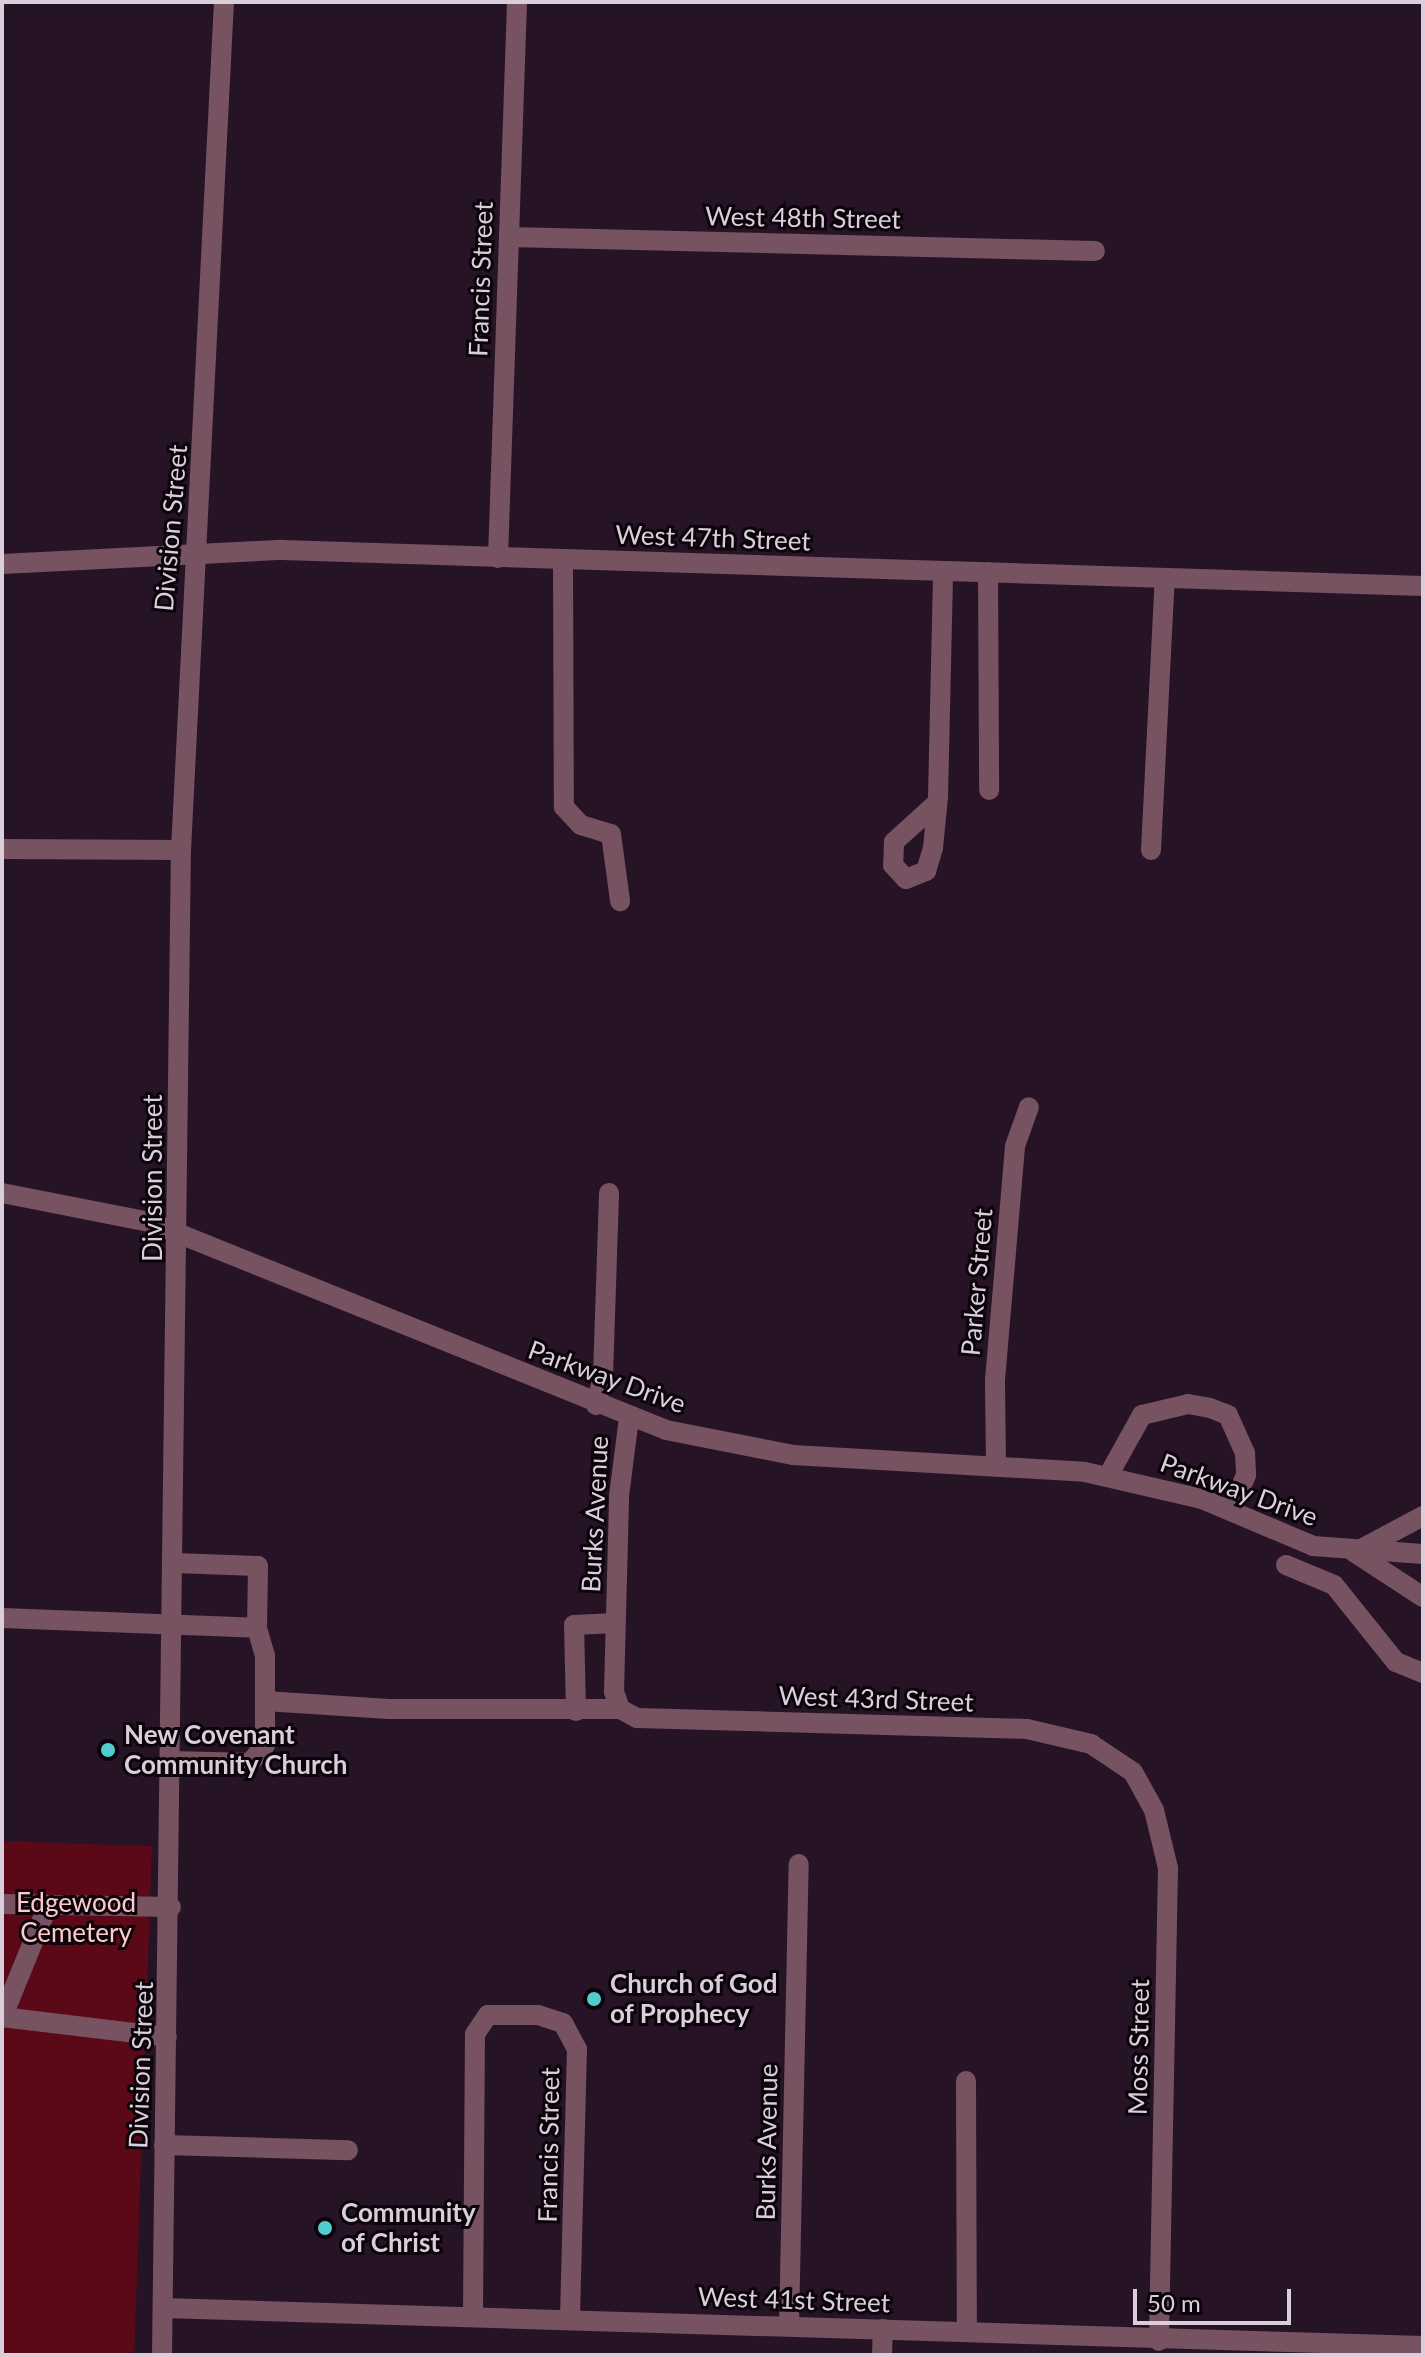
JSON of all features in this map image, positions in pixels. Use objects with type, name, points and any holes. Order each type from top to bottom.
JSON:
[{"type":"street","name":"Division Street","points":[[162,2355],[173,1761],[181,850],[193,553],[215,280],[224,2]]},
{"type":"street","name":"Francis Street","points":[[498,558],[517,2]]},
{"type":"street","name":"West 48th Street","points":[[509,237],[1095,251]]},
{"type":"street","name":"West 47th Street","points":[[2,564],[193,553],[498,558],[1423,586]]},
{"type":"street","points":[[563,560],[564,807],[581,825],[611,834],[620,901]]},
{"type":"street","points":[[937,803],[943,571]]},
{"type":"street","points":[[988,572],[989,790]]},
{"type":"street","points":[[1151,850],[1165,578]]},
{"type":"street","points":[[2,849],[181,850]]},
{"type":"street","name":"Parker Street","points":[[996,1465],[995,1380],[1015,1146],[1029,1107]]},
{"type":"street","name":"Parkway Drive","points":[[2,1193],[90,1206],[179,1233],[629,1418],[793,1455],[996,1465],[1108,1476],[1231,1510],[1313,1546],[1354,1552],[1423,1554]]},
{"type":"street","points":[[596,1405],[603,1376],[609,1193]]},
{"type":"street","points":[[1108,1476],[1142,1415],[1173,1405],[1210,1408],[1228,1415],[1245,1453],[1246,1475],[1231,1510]]},
{"type":"street","name":"Burks Avenue","points":[[620,1709],[615,1623],[621,1454],[629,1418]]},
{"type":"street","points":[[1354,1552],[1423,1516]]},
{"type":"street","name":"Parkway Drive","points":[[1354,1552],[1423,1597]]},
{"type":"street","points":[[173,1761],[250,1763],[265,1745],[265,1701],[257,1628],[258,1566],[175,1563]]},
{"type":"street","points":[[1286,1565],[1334,1585],[1396,1662],[1423,1673]]},
{"type":"street","points":[[2,1618],[174,1622],[257,1628]]},
{"type":"street","points":[[576,1711],[574,1625],[615,1623]]},
{"type":"street","name":"West 43rd Street","points":[[265,1701],[576,1711],[620,1709],[637,1718],[1027,1729],[1091,1744],[1126,1765]]},
{"type":"street","name":"Moss Street","points":[[1126,1765],[1154,1810],[1168,1868],[1159,2341]]},
{"type":"street","name":"Burks Avenue","points":[[789,2326],[799,1864]]},
{"type":"street","points":[[2,1904],[171,1907]]},
{"type":"street","points":[[48,1905],[2,2018],[167,2037]]},
{"type":"street","name":"Francis Street","points":[[473,2316],[475,2034],[488,2015],[538,2015],[563,2023],[577,2049],[570,2318]]},
{"type":"street","points":[[966,2081],[967,2332]]},
{"type":"street","points":[[164,2145],[348,2150]]},
{"type":"street","name":"West 41st Street","points":[[163,2308],[570,2318],[1159,2341],[1423,2346]]},
{"type":"street","points":[[882,2355],[883,2329]]},
{"type":"green space","name":"Edgewood Cemetery","points":[[2,1841],[152,1846],[134,2355],[2,2355]]},
{"type":"place","name":"New Covenant Community Church","points":[[108,1750]]},
{"type":"place","name":"Church of God of Prophecy","points":[[594,1999]]},
{"type":"place","name":"Community of Christ","points":[[325,2228]]}]
